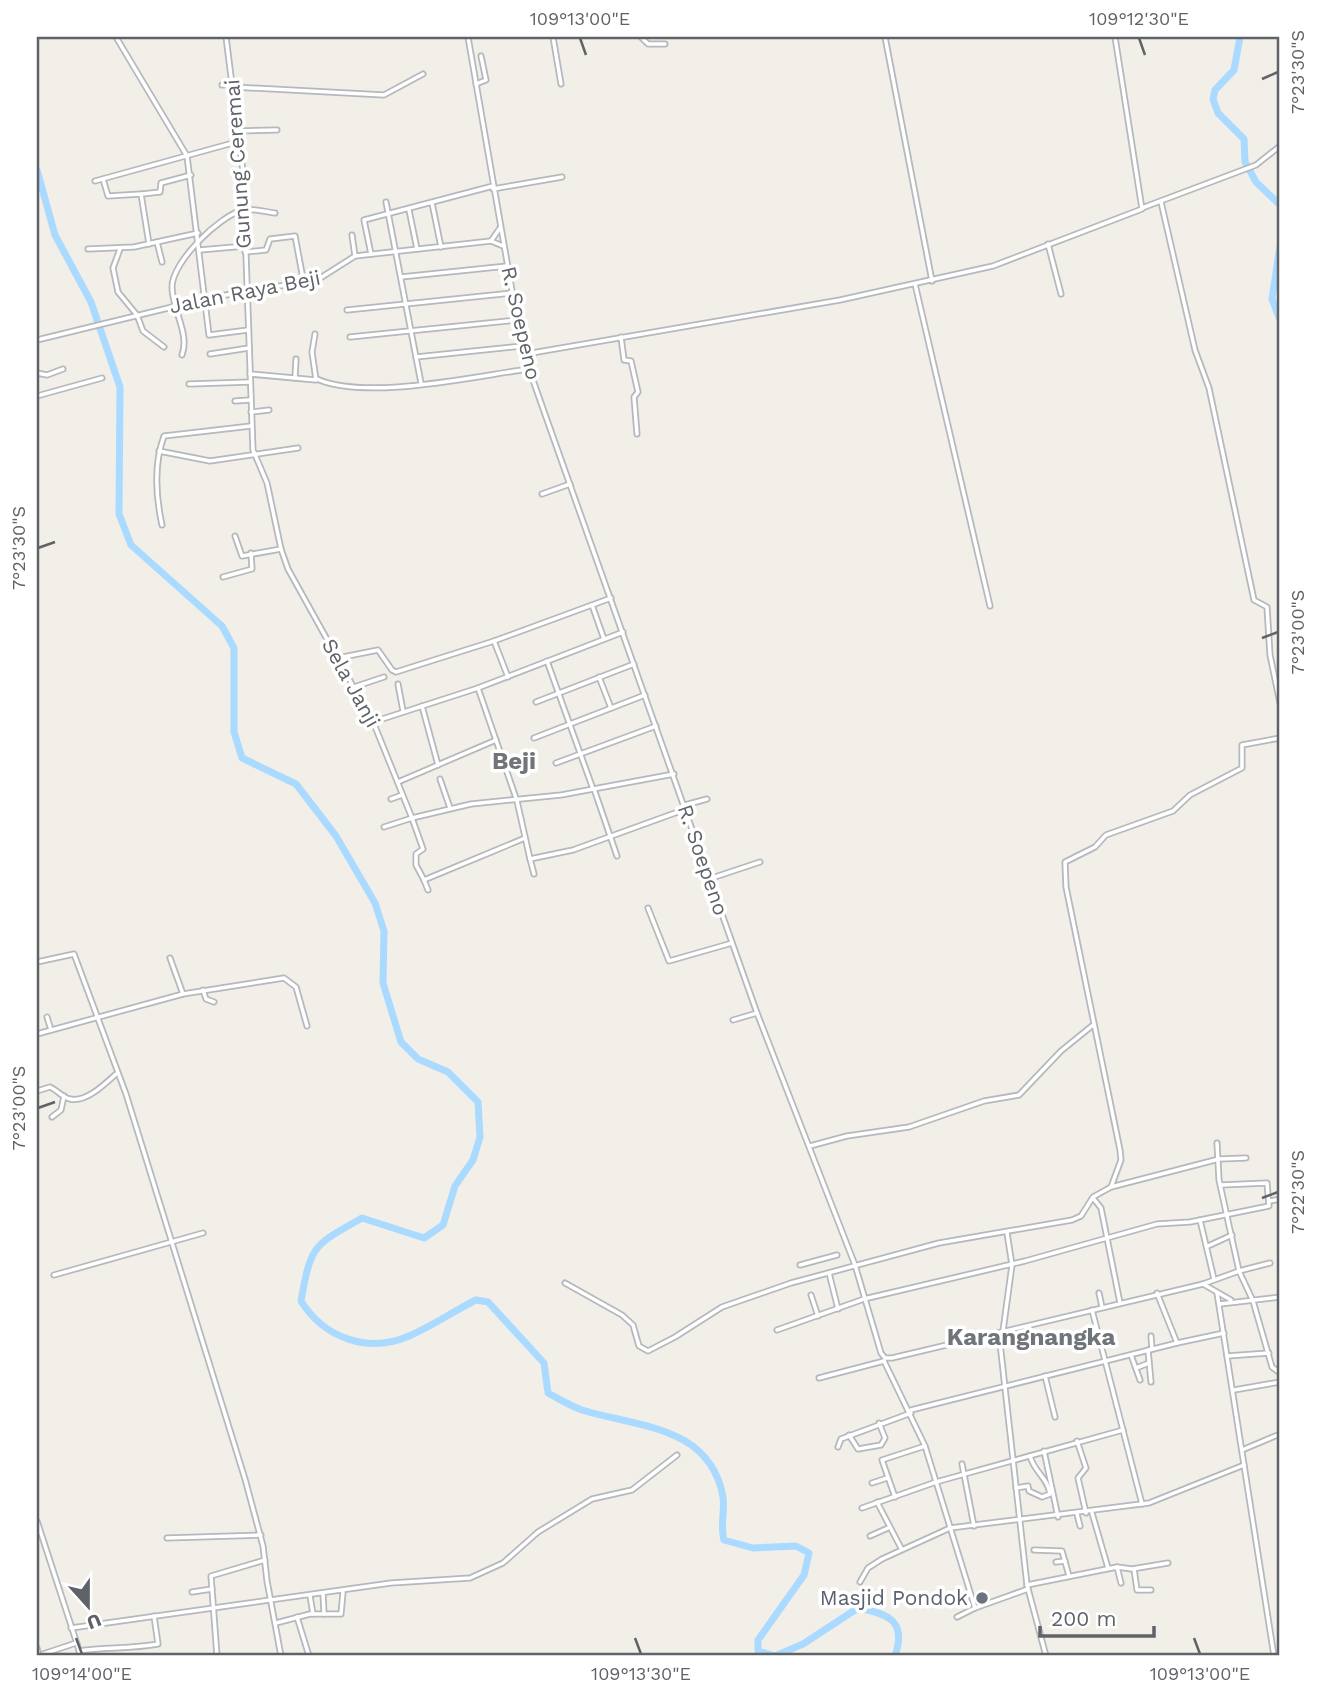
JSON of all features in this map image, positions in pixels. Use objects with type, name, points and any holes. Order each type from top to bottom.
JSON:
[{"type":"street","points":[[116,37],[187,156],[210,336],[248,330]]},
{"type":"street","name":"Gunung Ceremai","points":[[226,37],[240,141],[246,291]]},
{"type":"street","name":"R. Soepeno","points":[[468,37],[524,354],[757,1013],[810,1146],[847,1252],[855,1265],[884,1360],[911,1411],[925,1446],[975,1608]]},
{"type":"street","points":[[553,37],[561,84]]},
{"type":"street","points":[[641,37],[648,44],[665,44]]},
{"type":"street","points":[[885,37],[932,281]]},
{"type":"street","points":[[1115,37],[1142,208]]},
{"type":"street","points":[[476,84],[486,80],[481,55]]},
{"type":"street","points":[[222,85],[382,95],[423,74]]},
{"type":"street","points":[[239,131],[277,130]]},
{"type":"street","points":[[95,181],[240,141]]},
{"type":"street","points":[[524,354],[789,310],[993,266],[1256,165],[1280,146]]},
{"type":"street","points":[[103,179],[108,196],[160,192],[160,183],[191,175]]},
{"type":"street","points":[[371,254],[364,220],[493,188],[562,177]]},
{"type":"street","points":[[141,194],[149,244]]},
{"type":"street","points":[[386,202],[421,383]]},
{"type":"street","points":[[1161,202],[1195,350],[1209,388],[1254,600],[1267,607],[1270,655],[1280,703]]},
{"type":"street","points":[[432,203],[440,247]]},
{"type":"street","points":[[409,209],[417,249]]},
{"type":"street","points":[[182,355],[185,341],[173,306],[173,276],[219,222],[244,210],[275,213]]},
{"type":"street","points":[[500,228],[491,241],[504,248]]},
{"type":"street","points":[[88,249],[120,249],[198,233]]},
{"type":"street","points":[[352,235],[355,256]]},
{"type":"street","points":[[245,252],[266,250],[270,239],[294,236],[304,284]]},
{"type":"street","name":"Jalan Raya Beji","points":[[37,340],[205,299],[304,284],[325,278],[355,256],[491,241]]},
{"type":"street","points":[[157,242],[162,262]]},
{"type":"street","points":[[1048,244],[1061,294]]},
{"type":"street","points":[[199,245],[245,246]]},
{"type":"street","points":[[120,249],[113,268],[121,297],[137,315],[143,331],[164,347]]},
{"type":"street","points":[[401,278],[507,266]]},
{"type":"street","points":[[915,284],[990,606]]},
{"type":"street","name":"Sela Janji","points":[[246,291],[254,456],[270,492],[281,549],[294,583],[373,722],[423,849],[416,853],[416,862],[428,890]]},
{"type":"street","points":[[347,310],[512,293]]},
{"type":"street","points":[[351,337],[517,320]]},
{"type":"street","points":[[315,334],[312,352],[317,379]]},
{"type":"street","points":[[621,337],[624,359],[631,361],[638,392],[634,397],[636,434]]},
{"type":"street","points":[[416,356],[522,346]]},
{"type":"street","points":[[210,354],[249,348]]},
{"type":"street","points":[[295,378],[296,359]]},
{"type":"street","points":[[37,373],[48,374],[64,369]]},
{"type":"street","points":[[250,374],[317,379],[350,387],[421,383],[529,369]]},
{"type":"street","points":[[37,396],[102,378]]},
{"type":"street","points":[[189,384],[250,382]]},
{"type":"street","points":[[235,401],[250,400]]},
{"type":"street","points":[[251,412],[269,410]]},
{"type":"street","points":[[162,525],[157,482],[159,451],[167,434],[251,426]]},
{"type":"street","points":[[159,451],[210,461],[298,448]]},
{"type":"street","points":[[542,494],[569,484]]},
{"type":"street","points":[[234,536],[242,556],[281,549]]},
{"type":"street","points":[[223,577],[252,569],[251,553]]},
{"type":"street","points":[[338,658],[379,650],[392,670],[396,671],[494,641],[611,598]]},
{"type":"street","points":[[592,605],[604,639]]},
{"type":"street","points":[[373,722],[478,688],[623,632]]},
{"type":"street","points":[[494,641],[508,677]]},
{"type":"street","points":[[547,661],[617,856]]},
{"type":"street","points":[[536,702],[634,664]]},
{"type":"street","points":[[354,687],[384,677]]},
{"type":"street","points":[[599,677],[611,708]]},
{"type":"street","points":[[398,684],[403,711]]},
{"type":"street","points":[[478,688],[517,802],[534,874]]},
{"type":"street","points":[[534,738],[645,695]]},
{"type":"street","points":[[422,706],[438,765]]},
{"type":"street","points":[[556,763],[656,726]]},
{"type":"street","points":[[1111,1187],[1121,1160],[1120,1150],[1066,887],[1065,862],[1095,847],[1106,835],[1173,811],[1191,795],[1241,768],[1242,745],[1280,738]]},
{"type":"street","points":[[398,782],[496,740]]},
{"type":"street","points":[[384,827],[450,808],[517,802],[674,774]]},
{"type":"street","points":[[440,779],[450,808]]},
{"type":"street","points":[[391,799],[402,795]]},
{"type":"street","points":[[530,859],[573,850],[706,799]]},
{"type":"street","points":[[424,880],[525,838]]},
{"type":"street","points":[[709,879],[760,862]]},
{"type":"street","points":[[648,908],[668,961],[732,943]]},
{"type":"street","points":[[37,962],[74,954],[95,1018],[126,1094],[170,1241],[207,1351],[261,1535],[265,1560],[264,1581],[271,1600],[281,1656]]},
{"type":"street","points":[[170,958],[183,994]]},
{"type":"street","points":[[37,1034],[183,994],[284,978],[296,986],[307,1026]]},
{"type":"street","points":[[203,990],[206,999],[214,1002]]},
{"type":"street","points":[[733,1020],[757,1013]]},
{"type":"street","points":[[47,1017],[51,1030]]},
{"type":"street","points":[[810,1146],[847,1136],[909,1127],[974,1104],[1020,1095],[1061,1051],[1093,1025]]},
{"type":"street","points":[[37,1091],[50,1087],[70,1099],[80,1099],[103,1086],[116,1074]]},
{"type":"street","points":[[52,1117],[61,1110],[64,1096]]},
{"type":"street","points":[[1217,1143],[1221,1185],[1239,1271],[1253,1301],[1272,1367],[1280,1373]]},
{"type":"street","points":[[565,1283],[628,1320],[639,1346],[645,1351],[675,1337],[722,1307],[855,1265],[939,1243],[1077,1218],[1093,1198],[1111,1187],[1219,1159],[1246,1158]]},
{"type":"street","points":[[777,1330],[864,1299],[1012,1265],[1157,1224],[1200,1220],[1228,1212],[1268,1207],[1270,1200],[1267,1183],[1221,1185]]},
{"type":"street","points":[[1093,1198],[1101,1208],[1105,1239],[1120,1303]]},
{"type":"street","points":[[1270,1200],[1280,1199]]},
{"type":"street","points":[[1200,1220],[1214,1279]]},
{"type":"street","points":[[1007,1232],[1012,1265],[1001,1332],[1018,1520],[1028,1587],[1046,1656]]},
{"type":"street","points":[[54,1275],[204,1233]]},
{"type":"street","points":[[1208,1246],[1232,1235]]},
{"type":"street","points":[[800,1265],[837,1255]]},
{"type":"street","points":[[819,1378],[1157,1293],[1203,1284],[1270,1263]]},
{"type":"street","points":[[829,1273],[838,1309]]},
{"type":"street","points":[[1203,1284],[1232,1301]]},
{"type":"street","points":[[1099,1293],[1102,1307]]},
{"type":"street","points":[[1157,1293],[1177,1343]]},
{"type":"street","points":[[1217,1293],[1274,1656]]},
{"type":"street","points":[[811,1295],[818,1316]]},
{"type":"street","points":[[1220,1304],[1280,1297]]},
{"type":"street","points":[[1092,1310],[1143,1504]]},
{"type":"street","points":[[838,1447],[841,1439],[849,1435],[911,1411],[1006,1385],[1224,1333]]},
{"type":"street","points":[[1151,1336],[1151,1382]]},
{"type":"street","points":[[1227,1356],[1269,1353]]},
{"type":"street","points":[[1131,1355],[1140,1380]]},
{"type":"street","points":[[1136,1368],[1149,1363]]},
{"type":"street","points":[[1045,1376],[1055,1417]]},
{"type":"street","points":[[1233,1390],[1280,1382]]},
{"type":"street","points":[[849,1435],[858,1449],[875,1447],[885,1438],[879,1423]]},
{"type":"street","points":[[862,1508],[936,1482],[1123,1430]]},
{"type":"street","points":[[1242,1450],[1280,1434]]},
{"type":"street","points":[[1077,1441],[1086,1468],[1078,1478],[1086,1513]]},
{"type":"street","points":[[895,1497],[882,1460],[925,1446]]},
{"type":"street","points":[[1044,1451],[1058,1517]]},
{"type":"street","points":[[71,1628],[478,1574],[503,1563],[538,1532],[585,1503],[599,1496],[634,1489],[677,1455]]},
{"type":"street","points":[[1016,1488],[1027,1486],[1029,1491],[1042,1497],[1050,1494],[1048,1482],[1034,1470],[1030,1456]]},
{"type":"street","points":[[962,1464],[974,1526]]},
{"type":"street","points":[[860,1582],[868,1568],[901,1548],[950,1528],[1058,1517],[1143,1504],[1193,1488],[1244,1465]]},
{"type":"street","points":[[873,1483],[887,1478]]},
{"type":"street","points":[[877,1503],[901,1548]]},
{"type":"street","points":[[1092,1512],[1108,1567]]},
{"type":"street","points":[[1077,1514],[1080,1526]]},
{"type":"street","points":[[37,1521],[80,1654],[117,1645],[124,1650],[158,1644],[154,1616]]},
{"type":"street","points":[[870,1536],[888,1528]]},
{"type":"street","points":[[167,1538],[211,1534],[261,1535]]},
{"type":"street","points":[[1034,1550],[1062,1551],[1069,1576]]},
{"type":"street","points":[[217,1656],[212,1576],[265,1560]]},
{"type":"street","points":[[1056,1562],[1065,1561]]},
{"type":"street","points":[[957,1617],[1028,1587],[1069,1576],[1108,1567],[1134,1569],[1168,1563]]},
{"type":"street","points":[[1117,1567],[1121,1583]]},
{"type":"street","points":[[1134,1569],[1137,1590],[1152,1590]]},
{"type":"street","points":[[192,1592],[212,1589]]},
{"type":"street","points":[[276,1623],[313,1614],[342,1613],[344,1591]]},
{"type":"street","points":[[323,1594],[324,1614]]},
{"type":"street","points":[[310,1595],[313,1614]]},
{"type":"street","points":[[297,1617],[309,1656]]},
{"type":"street","points":[[37,1648],[38,1656],[76,1643]]},
{"type":"waterway","points":[[1240,37],[1234,70],[1215,90],[1213,99],[1218,113],[1244,139],[1245,162],[1256,182],[1280,205]]},
{"type":"waterway","points":[[37,170],[55,235],[91,302],[120,387],[119,514],[131,545],[222,626],[234,648],[234,732],[242,758],[296,784],[336,836],[375,903],[384,931],[383,983],[401,1042],[418,1059],[448,1072],[478,1102],[480,1137],[473,1160],[455,1186],[443,1225],[424,1238],[362,1218],[333,1235],[317,1249],[308,1268],[301,1301],[322,1325],[334,1333],[363,1343],[394,1341],[426,1328],[476,1300],[488,1302],[544,1363],[548,1393],[582,1410],[668,1433],[687,1442],[703,1455],[715,1473],[723,1497],[724,1540],[753,1548],[796,1546],[809,1553],[804,1575],[758,1640],[758,1651],[775,1656],[803,1644],[858,1608],[879,1613],[893,1621],[899,1635],[895,1656]]},
{"type":"waterway","points":[[1280,246],[1272,299],[1280,320]]},
{"type":"place","name":"Masjid Pondok","points":[[982,1598]]},
{"type":"district","name":"Beji","points":[[514,761]]},
{"type":"district","name":"Karangnangka","points":[[1031,1337]]}]
